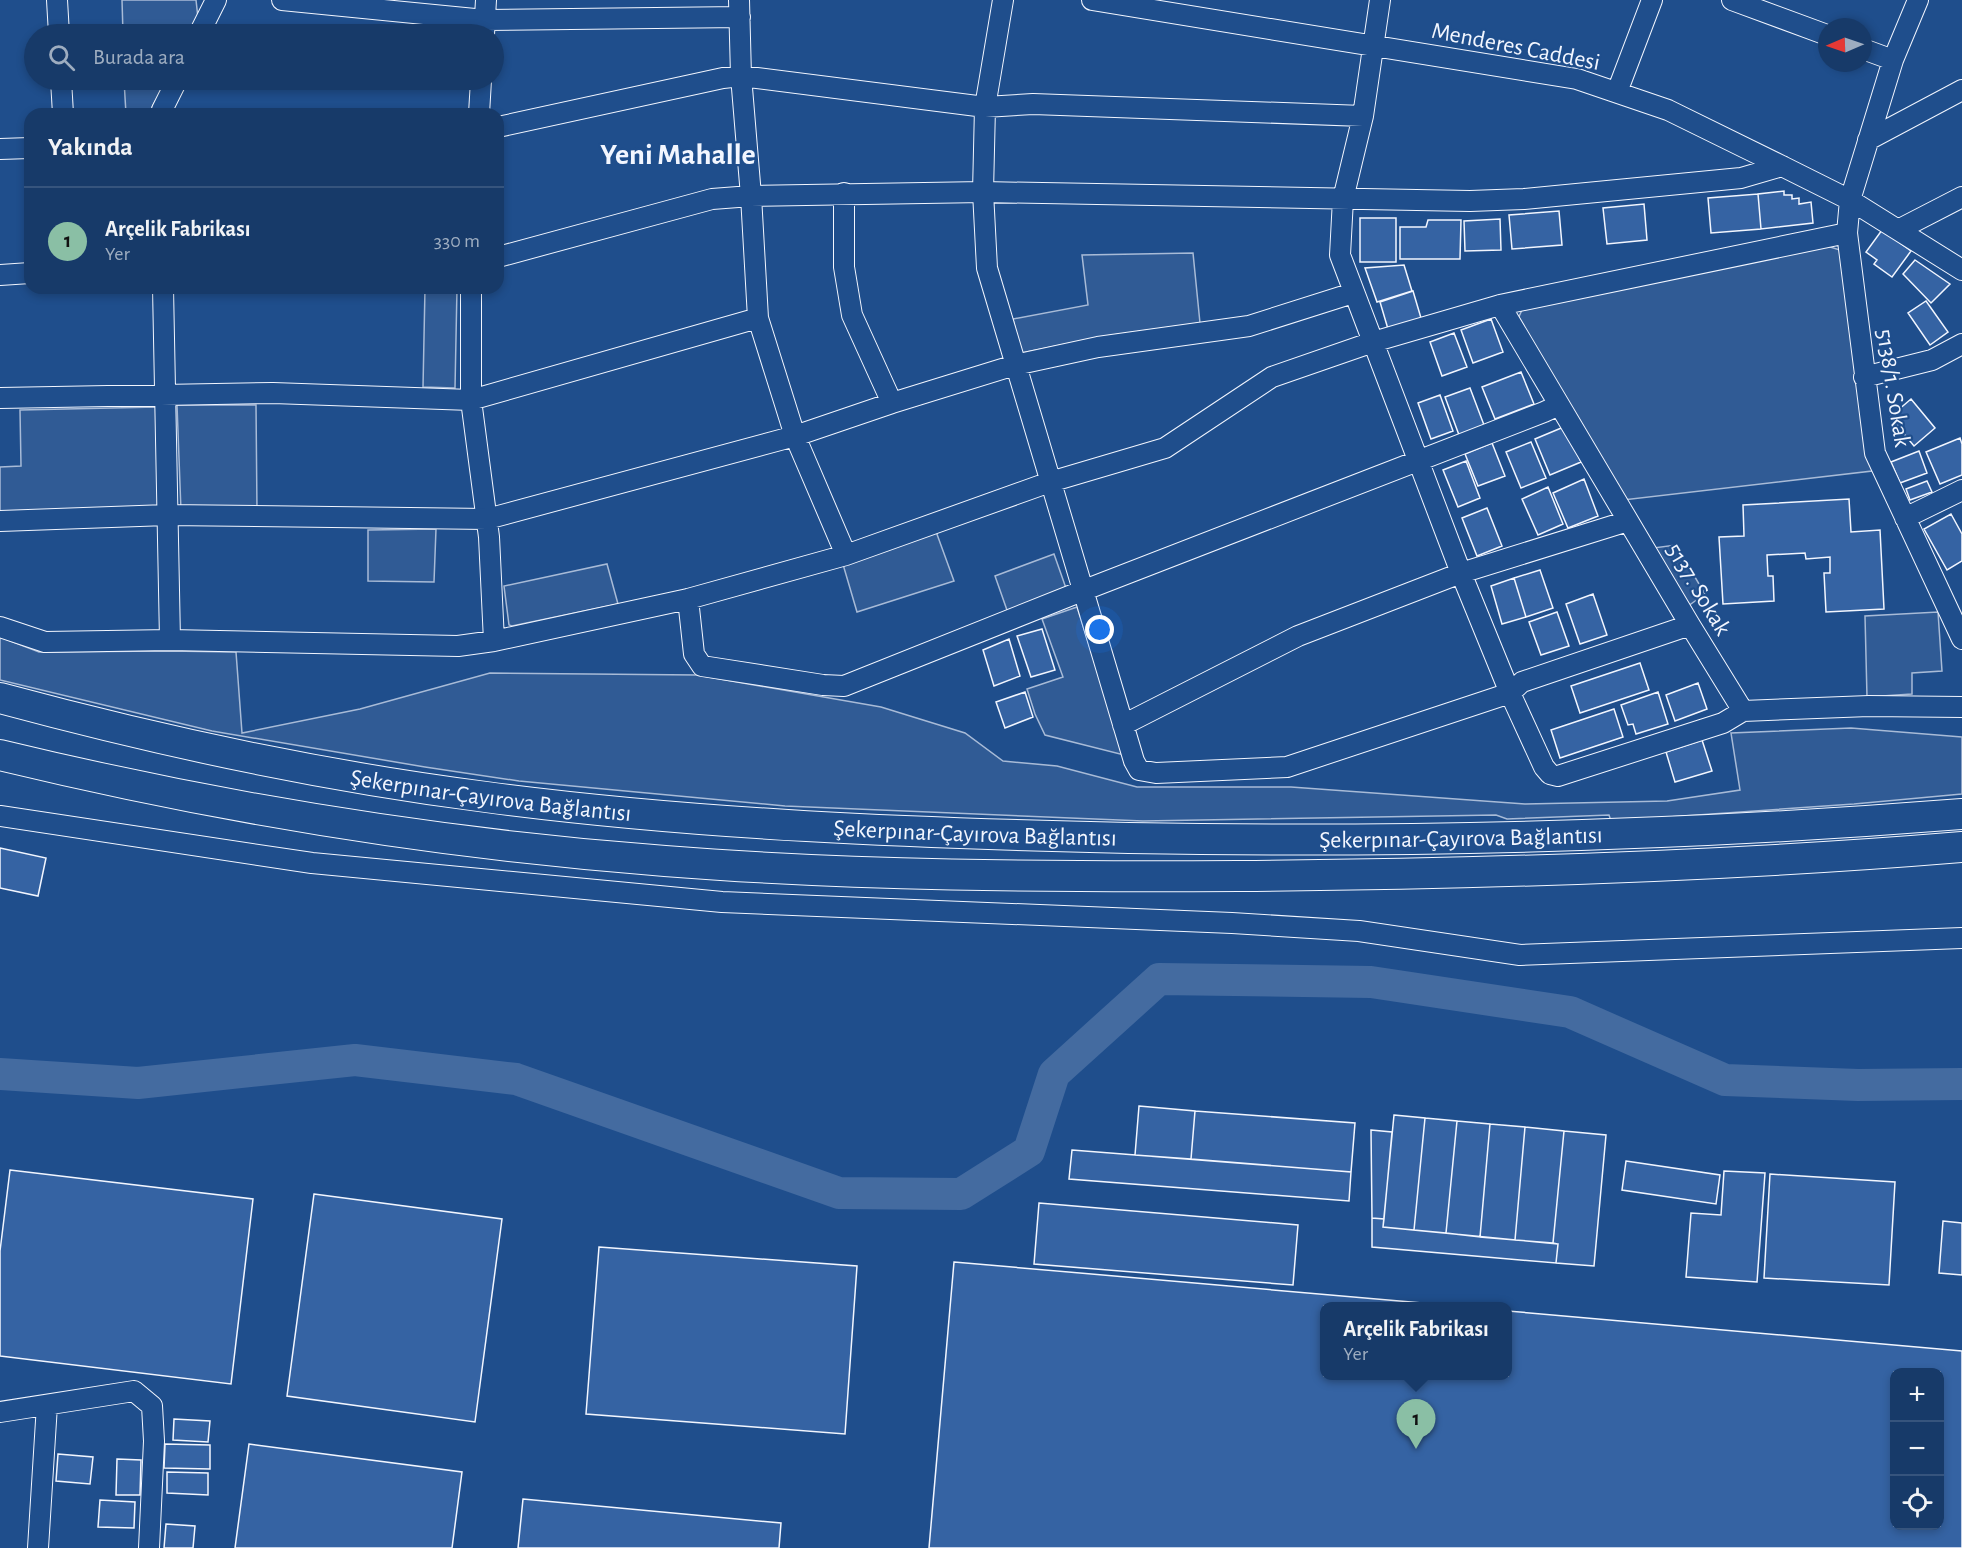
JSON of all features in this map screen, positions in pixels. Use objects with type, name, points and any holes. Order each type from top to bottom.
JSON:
[{"type":"highway","name":"Şekerpınar-Çayırova Bağlantısı","points":[[0,699],[257,758],[414,786],[580,808],[775,826],[1239,840],[1545,837],[1708,831],[1962,814]]},
{"type":"highway","name":"Şekerpınar-Çayırova Bağlantısı","points":[[0,755],[158,792],[403,833],[540,850],[783,869],[1115,876],[1479,873],[1709,863],[1962,847]]},
{"type":"street","points":[[57,0],[58,24]]},
{"type":"street","points":[[204,24],[216,0]]},
{"type":"street","points":[[282,0],[485,18],[740,8],[741,76],[758,318],[795,436],[846,555]]},
{"type":"street","points":[[1004,0],[985,107],[983,192],[987,268],[1082,591],[1134,761],[1139,770],[1148,773],[1287,767],[1690,625]]},
{"type":"street","points":[[1380,0],[1363,116],[1342,199],[1340,255],[1461,573],[1503,674],[1516,687],[1544,767],[1550,774],[1558,776],[1723,723],[1743,711],[1869,706],[1962,707]]},
{"type":"street","points":[[1617,92],[1652,0]]},
{"type":"street","points":[[1732,0],[1818,32]]},
{"type":"street","name":"5138/1. Sokak","points":[[1918,0],[1893,60],[1868,140],[1850,200],[1846,233],[1875,453],[1959,627]]},
{"type":"street","name":"Menderes Caddesi","points":[[1104,1],[1577,79],[1668,110],[1782,166],[1850,200],[1962,270]]},
{"type":"street","points":[[1872,52],[1893,60]]},
{"type":"street","points":[[504,126],[741,76],[985,107],[1033,104],[1363,116]]},
{"type":"street","points":[[62,90],[63,108]]},
{"type":"street","points":[[163,108],[172,90]]},
{"type":"street","points":[[479,108],[480,90]]},
{"type":"street","points":[[1868,140],[1962,90]]},
{"type":"street","points":[[0,149],[24,148]]},
{"type":"street","points":[[504,255],[712,199],[751,196],[983,192],[1470,201],[1524,199],[1741,178],[1782,166]]},
{"type":"street","points":[[844,193],[844,267],[852,315],[892,403]]},
{"type":"street","points":[[1898,230],[1962,197]]},
{"type":"street","points":[[0,627],[45,642],[170,640],[458,646],[494,641],[688,599],[846,555],[1050,482],[1165,448],[1272,377],[1373,342],[1500,305],[1846,233]]},
{"type":"street","points":[[0,275],[24,273]]},
{"type":"street","points":[[0,521],[168,515],[487,519],[795,436],[1016,365],[1098,348],[1250,326],[1353,293]]},
{"type":"street","points":[[163,294],[170,640]]},
{"type":"street","points":[[470,294],[471,400],[487,519],[494,641]]},
{"type":"street","name":"5137. Sokak","points":[[1500,305],[1743,711]]},
{"type":"street","points":[[0,398],[273,393],[471,400],[758,318]]},
{"type":"street","points":[[1864,376],[1932,360],[1962,345]]},
{"type":"street","points":[[688,599],[694,654],[702,666],[823,685],[844,686],[1559,405]]},
{"type":"street","points":[[1905,518],[1962,490]]},
{"type":"street","points":[[1123,725],[1298,636],[1461,573],[1628,521]]},
{"type":"street","points":[[0,816],[312,863],[722,902],[1232,923],[1359,931],[1520,955],[1962,938]]},
{"type":"street","points":[[0,1412],[134,1391],[152,1406],[154,1442],[149,1548]]},
{"type":"street","points":[[38,1548],[47,1405]]},
{"type":"shaded area","points":[[122,0],[196,0],[198,18],[195,24],[123,24]]},
{"type":"shaded area","points":[[125,90],[161,90],[152,108],[126,108]]},
{"type":"shaded area","points":[[1827,246],[1840,250],[1872,471],[1623,500],[1517,321],[1522,310]]},
{"type":"shaded area","points":[[1193,253],[1200,323],[1106,336],[1021,353],[1013,319],[1088,305],[1082,255]]},
{"type":"shaded area","points":[[425,294],[457,294],[455,388],[423,387]]},
{"type":"shaded area","points":[[177,405],[256,405],[257,511],[181,511]]},
{"type":"shaded area","points":[[157,407],[159,509],[0,512],[0,467],[21,466],[20,410]]},
{"type":"shaded area","points":[[934,526],[954,581],[857,612],[842,561]]},
{"type":"shaded area","points":[[436,529],[434,582],[368,581],[368,530]]},
{"type":"shaded area","points":[[1676,545],[1705,594],[1688,606],[1653,548]]},
{"type":"shaded area","points":[[1054,554],[1067,591],[1008,613],[995,576]]},
{"type":"shaded area","points":[[607,564],[618,604],[509,625],[504,586]]},
{"type":"shaded area","points":[[1077,607],[1124,755],[1045,735],[1027,689],[1063,677],[1042,619]]},
{"type":"shaded area","points":[[1938,612],[1942,671],[1912,673],[1912,694],[1867,697],[1865,616]]},
{"type":"shaded area","points":[[0,637],[39,652],[236,652],[242,733],[360,709],[490,673],[697,675],[881,707],[965,733],[1003,761],[1057,766],[1137,787],[1291,787],[1525,804],[1667,801],[1740,790],[1731,733],[1851,728],[1962,737],[1962,794],[1611,821],[1609,815],[1507,819],[1496,815],[1143,821],[785,806],[519,781],[212,731],[0,680]]},
{"type":"building","points":[[1784,191],[1784,195],[1792,195],[1792,199],[1799,198],[1799,204],[1811,202],[1813,223],[1761,229],[1758,194]]},
{"type":"building","points":[[1758,194],[1761,229],[1711,233],[1708,198]]},
{"type":"building","points":[[1644,204],[1647,240],[1607,244],[1603,208]]},
{"type":"building","points":[[1559,211],[1562,245],[1512,249],[1509,215]]},
{"type":"building","points":[[1360,218],[1396,218],[1396,262],[1360,262]]},
{"type":"building","points":[[1500,219],[1501,250],[1465,251],[1464,221]]},
{"type":"building","points":[[1428,220],[1461,220],[1460,259],[1400,259],[1400,227],[1426,227]]},
{"type":"building","points":[[1882,230],[1911,251],[1892,277],[1874,264],[1877,260],[1866,252]]},
{"type":"building","points":[[1915,260],[1950,284],[1931,303],[1903,274]]},
{"type":"building","points":[[1404,265],[1412,291],[1377,302],[1365,268]]},
{"type":"building","points":[[1413,291],[1421,318],[1388,329],[1380,302]]},
{"type":"building","points":[[1926,301],[1948,332],[1930,345],[1908,313]]},
{"type":"building","points":[[1491,319],[1503,352],[1473,363],[1461,330]]},
{"type":"building","points":[[1454,333],[1467,367],[1442,376],[1430,342]]},
{"type":"building","points":[[1521,372],[1534,404],[1495,419],[1482,387]]},
{"type":"building","points":[[1470,388],[1484,425],[1459,435],[1445,397]]},
{"type":"building","points":[[1440,395],[1453,431],[1431,439],[1418,403]]},
{"type":"building","points":[[1911,399],[1935,428],[1914,446],[1890,417]]},
{"type":"building","points":[[1566,426],[1581,462],[1550,475],[1535,439]]},
{"type":"building","points":[[1960,438],[1962,475],[1940,484],[1926,452]]},
{"type":"building","points":[[1531,442],[1546,478],[1521,488],[1506,452]]},
{"type":"building","points":[[1492,443],[1505,476],[1478,486],[1465,454]]},
{"type":"building","points":[[1919,451],[1927,473],[1900,483],[1891,462]]},
{"type":"building","points":[[1466,461],[1480,498],[1458,507],[1443,470]]},
{"type":"building","points":[[1584,479],[1598,516],[1568,528],[1553,493]]},
{"type":"building","points":[[1927,481],[1932,492],[1910,500],[1906,489]]},
{"type":"building","points":[[1548,487],[1563,524],[1538,535],[1522,499]]},
{"type":"building","points":[[1849,499],[1851,532],[1880,530],[1884,609],[1826,612],[1824,573],[1830,573],[1830,557],[1806,559],[1805,553],[1767,555],[1768,576],[1773,576],[1774,601],[1723,604],[1719,537],[1744,536],[1743,505]]},
{"type":"building","points":[[1487,508],[1502,546],[1477,556],[1462,518]]},
{"type":"building","points":[[1951,514],[1962,534],[1962,561],[1947,570],[1924,529]]},
{"type":"building","points":[[1540,570],[1553,608],[1526,617],[1514,578]]},
{"type":"building","points":[[1514,578],[1526,617],[1502,624],[1491,586]]},
{"type":"building","points":[[1593,594],[1607,635],[1580,644],[1566,604]]},
{"type":"building","points":[[1557,612],[1569,646],[1541,655],[1529,622]]},
{"type":"building","points":[[1042,629],[1055,670],[1031,677],[1017,636]]},
{"type":"building","points":[[1009,639],[1020,676],[994,686],[983,650]]},
{"type":"building","points":[[1640,663],[1649,690],[1580,713],[1571,686]]},
{"type":"building","points":[[1698,683],[1707,709],[1675,721],[1666,695]]},
{"type":"building","points":[[1025,692],[1033,717],[1005,728],[996,702]]},
{"type":"building","points":[[1658,692],[1668,724],[1636,734],[1633,724],[1628,725],[1621,705]]},
{"type":"building","points":[[1614,709],[1623,737],[1560,758],[1551,730]]},
{"type":"building","points":[[1702,740],[1712,771],[1675,782],[1666,752]]},
{"type":"building","points":[[0,848],[46,858],[38,896],[0,888]]},
{"type":"building","points":[[1139,1106],[1195,1111],[1191,1159],[1135,1155]]},
{"type":"building","points":[[1195,1111],[1355,1123],[1351,1172],[1191,1159]]},
{"type":"building","points":[[1394,1115],[1425,1118],[1414,1230],[1383,1227]]},
{"type":"building","points":[[1425,1118],[1457,1121],[1446,1233],[1414,1230]]},
{"type":"building","points":[[1457,1121],[1490,1124],[1480,1237],[1446,1233]]},
{"type":"building","points":[[1490,1124],[1525,1127],[1515,1240],[1480,1237]]},
{"type":"building","points":[[1525,1127],[1564,1131],[1553,1243],[1515,1240]]},
{"type":"building","points":[[1371,1130],[1392,1132],[1384,1219],[1372,1218]]},
{"type":"building","points":[[1564,1131],[1606,1135],[1594,1266],[1556,1263],[1558,1244],[1553,1243]]},
{"type":"building","points":[[1072,1150],[1351,1172],[1349,1201],[1069,1179]]},
{"type":"building","points":[[1626,1161],[1720,1175],[1716,1204],[1622,1190]]},
{"type":"building","points":[[10,1170],[253,1199],[231,1384],[0,1356],[0,1251]]},
{"type":"building","points":[[1724,1171],[1765,1173],[1757,1282],[1686,1277],[1691,1213],[1721,1215]]},
{"type":"building","points":[[1770,1174],[1895,1182],[1889,1285],[1764,1278]]},
{"type":"building","points":[[314,1194],[502,1219],[475,1422],[287,1396]]},
{"type":"building","points":[[1039,1203],[1298,1225],[1293,1285],[1034,1264]]},
{"type":"building","points":[[1372,1218],[1384,1219],[1383,1227],[1558,1244],[1556,1263],[1372,1247]]},
{"type":"building","points":[[1943,1221],[1962,1223],[1962,1275],[1939,1273]]},
{"type":"building","points":[[599,1247],[857,1266],[845,1434],[586,1414]]},
{"type":"building","points":[[954,1262],[1411,1302],[1320,1302],[1320,1380],[1512,1380],[1512,1311],[1962,1351],[1962,1548],[929,1548]]},
{"type":"building","points":[[174,1419],[210,1421],[208,1442],[173,1440]]},
{"type":"building","points":[[165,1444],[210,1445],[210,1469],[164,1468]]},
{"type":"building","points":[[249,1444],[462,1472],[452,1548],[235,1548]]},
{"type":"building","points":[[58,1454],[93,1457],[90,1484],[56,1481]]},
{"type":"building","points":[[117,1459],[141,1460],[140,1495],[116,1495]]},
{"type":"building","points":[[167,1472],[208,1473],[208,1495],[167,1493]]},
{"type":"building","points":[[523,1499],[781,1523],[779,1548],[518,1548]]},
{"type":"building","points":[[100,1500],[135,1502],[134,1528],[98,1527]]},
{"type":"building","points":[[166,1524],[195,1526],[193,1548],[164,1548]]},
{"type":"waterway","points":[[0,1074],[138,1083],[355,1060],[516,1079],[839,1193],[961,1194],[1029,1151],[1054,1074],[1159,979],[1371,982],[1570,1012],[1725,1080],[1858,1085],[1962,1084]]},
{"type":"place","name":"Arçelik Fabrikası","points":[[1416,1449]]},
{"type":"district","name":"Yeni Mahalle","points":[[678,154]]}]
